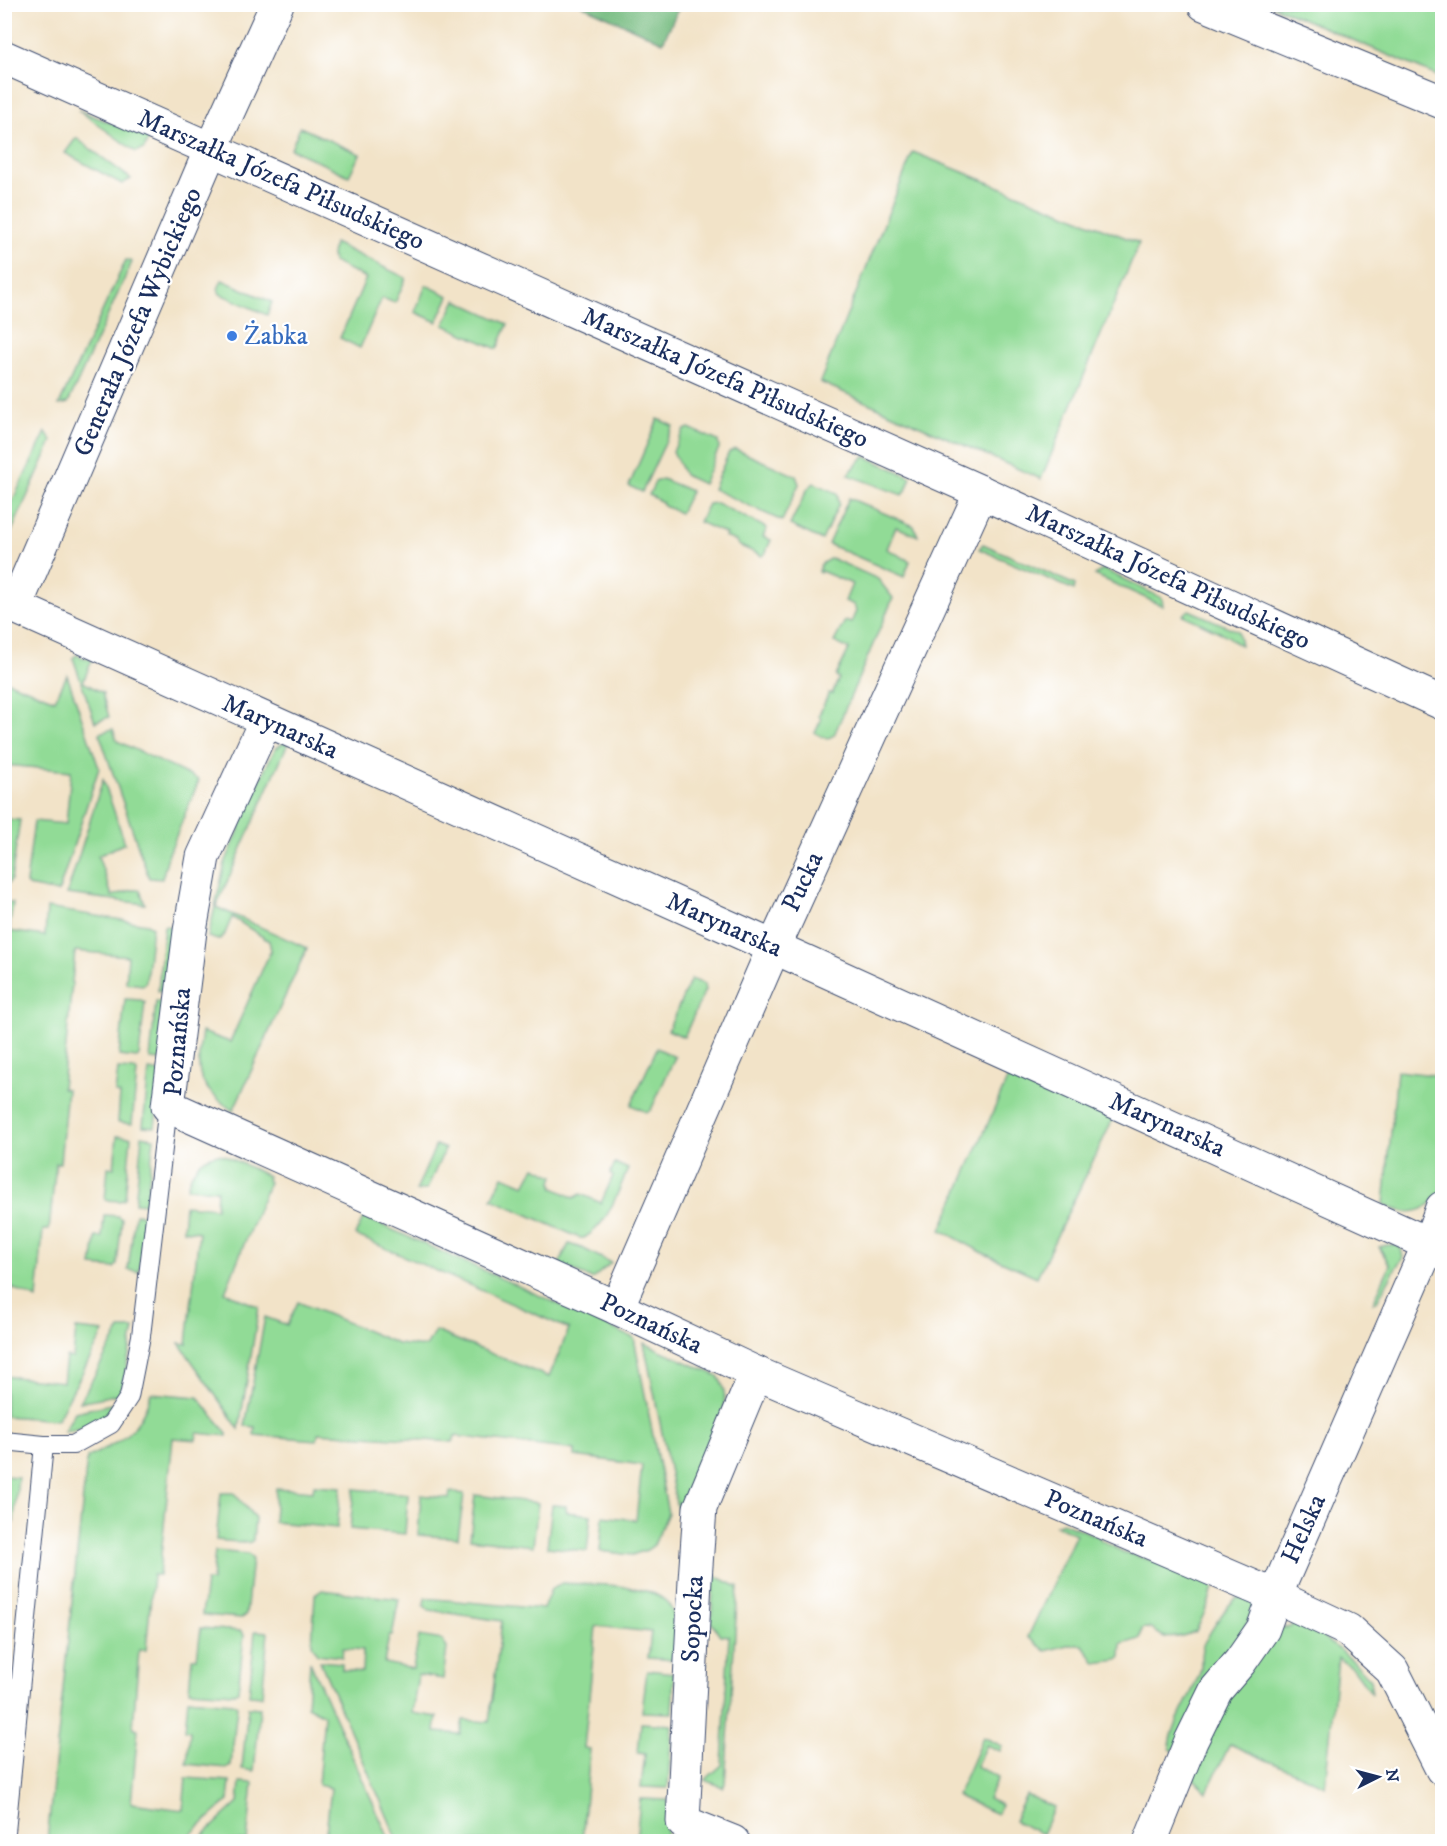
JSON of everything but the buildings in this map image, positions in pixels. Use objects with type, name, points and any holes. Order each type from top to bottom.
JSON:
[{"type":"street","name":"Generała Józefa Wybickiego","points":[[10,604],[277,4]]},
{"type":"street","points":[[1204,4],[1443,102]]},
{"type":"street","name":"Marszałka Józefa Piłsudskiego","points":[[4,57],[981,492],[1443,703]]},
{"type":"street","name":"Pucka","points":[[617,1308],[774,947],[981,492]]},
{"type":"street","name":"Marynarska","points":[[10,604],[1436,1247]]},
{"type":"street","name":"Poznańska","points":[[266,720],[203,857],[190,931],[168,1106],[756,1373],[1275,1596],[1348,1630],[1392,1670],[1443,1769]]},
{"type":"street","name":"Helska","points":[[1150,1842],[1191,1741],[1216,1690],[1240,1662],[1263,1629],[1275,1596],[1436,1247],[1443,1208]]},
{"type":"street","name":"Sopocka","points":[[733,1842],[682,1832],[700,1508],[756,1373]]},
{"type":"lane","points":[[4,1441],[74,1445],[111,1424],[129,1397],[141,1336],[168,1106]]},
{"type":"lane","points":[[5,1842],[44,1445]]},
{"type":"green space","points":[[581,4],[680,5],[663,42]]},
{"type":"green space","points":[[1271,5],[1442,5],[1442,78]]},
{"type":"green space","points":[[78,110],[149,138],[144,149],[136,152]]},
{"type":"green space","points":[[300,127],[360,154],[349,176],[291,149]]},
{"type":"green space","points":[[76,138],[131,179],[122,184],[65,153]]},
{"type":"green space","points":[[913,152],[1139,243],[1041,479],[820,382]]},
{"type":"green space","points":[[334,243],[406,278],[395,303],[382,298],[360,348],[340,338],[366,278],[333,262]]},
{"type":"green space","points":[[126,260],[132,262],[68,403],[59,405]]},
{"type":"green space","points":[[222,280],[272,302],[267,315],[220,294],[218,289]]},
{"type":"green space","points":[[426,285],[449,296],[437,322],[415,312]]},
{"type":"green space","points":[[456,300],[508,324],[497,349],[444,325]]},
{"type":"green space","points":[[658,419],[673,426],[642,492],[629,486]]},
{"type":"green space","points":[[689,428],[718,441],[719,448],[703,484],[684,475],[673,451],[684,430]]},
{"type":"green space","points":[[46,432],[52,441],[5,542],[5,516]]},
{"type":"green space","points":[[735,449],[796,476],[799,484],[782,521],[713,489],[729,452]]},
{"type":"green space","points":[[864,456],[911,477],[906,491],[902,495],[848,475]]},
{"type":"green space","points":[[662,479],[691,491],[680,513],[664,506],[662,502],[649,495],[655,482]]},
{"type":"green space","points":[[814,483],[837,493],[839,504],[822,540],[790,525],[808,488]]},
{"type":"green space","points":[[849,498],[914,526],[918,536],[896,527],[887,549],[910,561],[904,577],[828,544]]},
{"type":"green space","points":[[716,503],[767,528],[763,537],[771,540],[765,554],[762,556],[738,545],[736,541],[725,537],[726,534],[699,522],[708,504]]},
{"type":"green space","points":[[983,544],[1075,585],[1074,590],[979,549]]},
{"type":"green space","points":[[831,558],[878,579],[893,598],[834,735],[827,739],[815,733],[821,720],[819,715],[829,693],[832,694],[839,678],[836,676],[849,649],[834,642],[845,621],[851,623],[856,611],[854,605],[845,601],[852,584],[821,571],[818,572],[821,564]]},
{"type":"green space","points":[[1103,569],[1162,598],[1163,606],[1095,575]]},
{"type":"green space","points":[[1189,610],[1238,631],[1241,645],[1228,636],[1183,615]]},
{"type":"green space","points":[[76,655],[92,660],[83,682],[103,693],[109,717],[95,722],[73,658]]},
{"type":"green space","points":[[67,675],[99,768],[57,892],[28,886],[26,883],[34,821],[66,824],[71,771],[5,765],[4,680],[55,700]]},
{"type":"green space","points":[[113,729],[117,741],[199,780],[168,856],[162,879],[149,878],[99,733]]},
{"type":"green space","points":[[283,743],[288,743],[216,907],[307,948],[233,1111],[212,1093],[201,1078],[199,1059],[202,1032],[230,1042],[271,950],[269,941],[232,917],[224,936],[218,940],[208,937],[225,863],[262,775],[275,749]]},
{"type":"green space","points":[[103,779],[125,843],[98,856],[112,896],[140,890],[145,904],[67,894]]},
{"type":"green space","points":[[5,819],[20,820],[11,880],[8,884],[5,883]]},
{"type":"green space","points":[[5,902],[13,903],[9,931],[45,936],[47,908],[147,924],[152,927],[146,982],[143,985],[126,983],[128,956],[75,951],[62,1088],[67,1089],[60,1163],[56,1163],[49,1230],[43,1230],[37,1299],[5,1285]]},
{"type":"green space","points":[[164,926],[175,927],[169,993],[158,991]]},
{"type":"green space","points":[[691,979],[704,984],[705,990],[684,1037],[668,1030]]},
{"type":"green space","points":[[125,999],[145,1002],[137,1058],[119,1056]]},
{"type":"green space","points":[[156,1001],[167,1002],[161,1060],[150,1059]]},
{"type":"green space","points":[[657,1048],[675,1057],[651,1110],[646,1112],[631,1105]]},
{"type":"green space","points":[[1015,1062],[1113,1119],[1037,1277],[985,1254],[941,1230]]},
{"type":"green space","points":[[118,1069],[137,1072],[132,1124],[118,1122],[120,1094],[115,1093]]},
{"type":"green space","points":[[149,1070],[161,1072],[155,1127],[143,1126]]},
{"type":"green space","points":[[1397,1071],[1442,1076],[1442,1190],[1424,1208],[1409,1212],[1384,1204]]},
{"type":"green space","points":[[117,1136],[131,1137],[125,1199],[105,1200],[108,1167],[114,1168]]},
{"type":"green space","points":[[142,1136],[154,1138],[146,1204],[135,1203]]},
{"type":"green space","points":[[436,1145],[445,1149],[427,1189],[416,1191]]},
{"type":"green space","points":[[218,1154],[268,1176],[269,1182],[225,1292],[259,1307],[239,1429],[179,1343],[187,1344],[199,1232],[183,1230],[185,1205],[216,1208],[217,1190],[187,1188],[197,1166],[206,1158]]},
{"type":"green space","points":[[615,1163],[628,1169],[606,1216],[593,1232],[584,1238],[492,1199],[503,1176],[525,1185],[535,1167],[554,1176],[552,1182],[554,1188],[574,1198],[581,1194],[601,1203],[613,1176],[610,1174]]},
{"type":"green space","points":[[135,1214],[145,1215],[139,1272],[128,1270]]},
{"type":"green space","points":[[104,1215],[118,1216],[122,1219],[117,1265],[114,1268],[92,1266],[96,1237],[102,1237]]},
{"type":"green space","points":[[364,1217],[634,1338],[668,1513],[654,1545],[632,1555],[600,1551],[603,1516],[636,1520],[642,1465],[575,1456],[575,1450],[455,1436],[453,1442],[318,1433],[317,1440],[254,1435],[255,1427],[245,1426],[265,1317],[287,1325],[298,1302],[398,1344],[426,1347],[435,1331],[549,1377],[569,1329],[355,1235]]},
{"type":"green space","points":[[569,1244],[611,1263],[592,1279],[559,1264]]},
{"type":"green space","points":[[1387,1245],[1401,1248],[1403,1258],[1377,1301],[1373,1303],[1390,1265],[1379,1247]]},
{"type":"green space","points":[[76,1329],[104,1332],[57,1420],[5,1416],[5,1376],[63,1382],[66,1357],[73,1358]]},
{"type":"green space","points":[[120,1329],[134,1329],[123,1385],[119,1394],[80,1402]]},
{"type":"green space","points":[[644,1343],[718,1376],[725,1398],[723,1412],[681,1511],[678,1513]]},
{"type":"green space","points":[[151,1393],[198,1397],[227,1436],[197,1433],[196,1440],[173,1438],[159,1575],[153,1575],[146,1650],[139,1650],[133,1728],[138,1729],[131,1803],[183,1810],[186,1778],[230,1781],[228,1801],[183,1841],[47,1841],[87,1458],[109,1447],[132,1429],[145,1409]]},
{"type":"green space","points":[[116,1403],[93,1423],[64,1431],[75,1412]]},
{"type":"green space","points":[[4,1476],[18,1477],[14,1522],[5,1510]]},
{"type":"green space","points":[[314,1485],[341,1487],[337,1528],[274,1522],[276,1488],[313,1491]]},
{"type":"green space","points":[[354,1489],[408,1494],[405,1534],[350,1529]]},
{"type":"green space","points":[[450,1492],[464,1494],[458,1538],[418,1535],[421,1495],[449,1498]]},
{"type":"green space","points":[[221,1493],[234,1493],[255,1518],[253,1540],[249,1543],[216,1540]]},
{"type":"green space","points":[[475,1495],[538,1503],[533,1546],[470,1539]]},
{"type":"green space","points":[[552,1505],[566,1506],[566,1512],[591,1515],[587,1551],[547,1547]]},
{"type":"green space","points":[[1062,1522],[1099,1537],[1123,1552],[1157,1562],[1168,1568],[1169,1566],[1211,1585],[1213,1588],[1208,1605],[1196,1631],[1169,1637],[1162,1636],[1149,1628],[1142,1629],[1140,1639],[1122,1644],[1121,1657],[1118,1660],[1095,1663],[1083,1645],[1067,1645],[1046,1651],[1028,1637],[1076,1534],[1056,1525]]},
{"type":"green space","points":[[215,1551],[248,1554],[252,1558],[246,1615],[242,1618],[202,1615],[206,1581],[212,1581]]},
{"type":"green space","points":[[714,1575],[738,1587],[723,1787],[705,1780],[722,1765],[729,1636],[720,1635],[711,1622]]},
{"type":"green space","points":[[562,1583],[620,1586],[650,1592],[669,1605],[676,1632],[675,1660],[648,1658],[651,1632],[596,1626],[584,1748],[590,1749],[582,1842],[398,1841],[320,1661],[342,1663],[342,1670],[362,1672],[363,1650],[343,1648],[342,1657],[317,1654],[312,1644],[315,1595],[322,1590],[399,1599],[384,1663],[413,1669],[419,1636],[442,1640],[447,1648],[443,1679],[418,1675],[412,1713],[437,1717],[435,1732],[460,1734],[463,1720],[489,1722],[502,1621],[429,1610],[424,1606],[425,1598],[543,1609],[551,1589]]},
{"type":"green space","points":[[1237,1598],[1254,1602],[1256,1608],[1174,1751],[1170,1749],[1173,1731],[1199,1675],[1204,1643],[1224,1612]]},
{"type":"green space","points":[[1296,1619],[1307,1624],[1352,1660],[1370,1679],[1372,1694],[1353,1668],[1338,1658],[1325,1786],[1230,1744],[1207,1792],[1194,1779],[1190,1769],[1198,1741],[1276,1630],[1291,1627]]},
{"type":"green space","points":[[201,1628],[241,1631],[244,1635],[238,1691],[234,1693],[189,1690],[192,1658],[197,1658]]},
{"type":"green space","points":[[255,1631],[268,1632],[262,1696],[249,1695]]},
{"type":"green space","points":[[310,1662],[390,1841],[325,1841],[331,1788],[318,1785],[324,1715],[307,1706]]},
{"type":"green space","points":[[647,1670],[674,1673],[672,1713],[642,1712]]},
{"type":"green space","points":[[188,1699],[233,1703],[237,1706],[231,1765],[226,1768],[187,1764],[190,1731],[185,1730]]},
{"type":"green space","points":[[248,1707],[260,1708],[254,1771],[242,1769]]},
{"type":"green space","points":[[641,1723],[672,1725],[668,1788],[641,1787],[645,1754],[638,1753]]},
{"type":"green space","points":[[983,1737],[1002,1746],[1000,1751],[986,1745],[976,1766],[998,1777],[988,1799],[1001,1805],[997,1814],[957,1796]]},
{"type":"green space","points":[[240,1782],[253,1783],[247,1841],[197,1841],[238,1803]]},
{"type":"green space","points":[[1026,1795],[1054,1807],[1042,1834],[1014,1821]]},
{"type":"green space","points":[[640,1799],[668,1800],[666,1841],[636,1842]]},
{"type":"place","name":"Żabka","points":[[232,336]]}]
